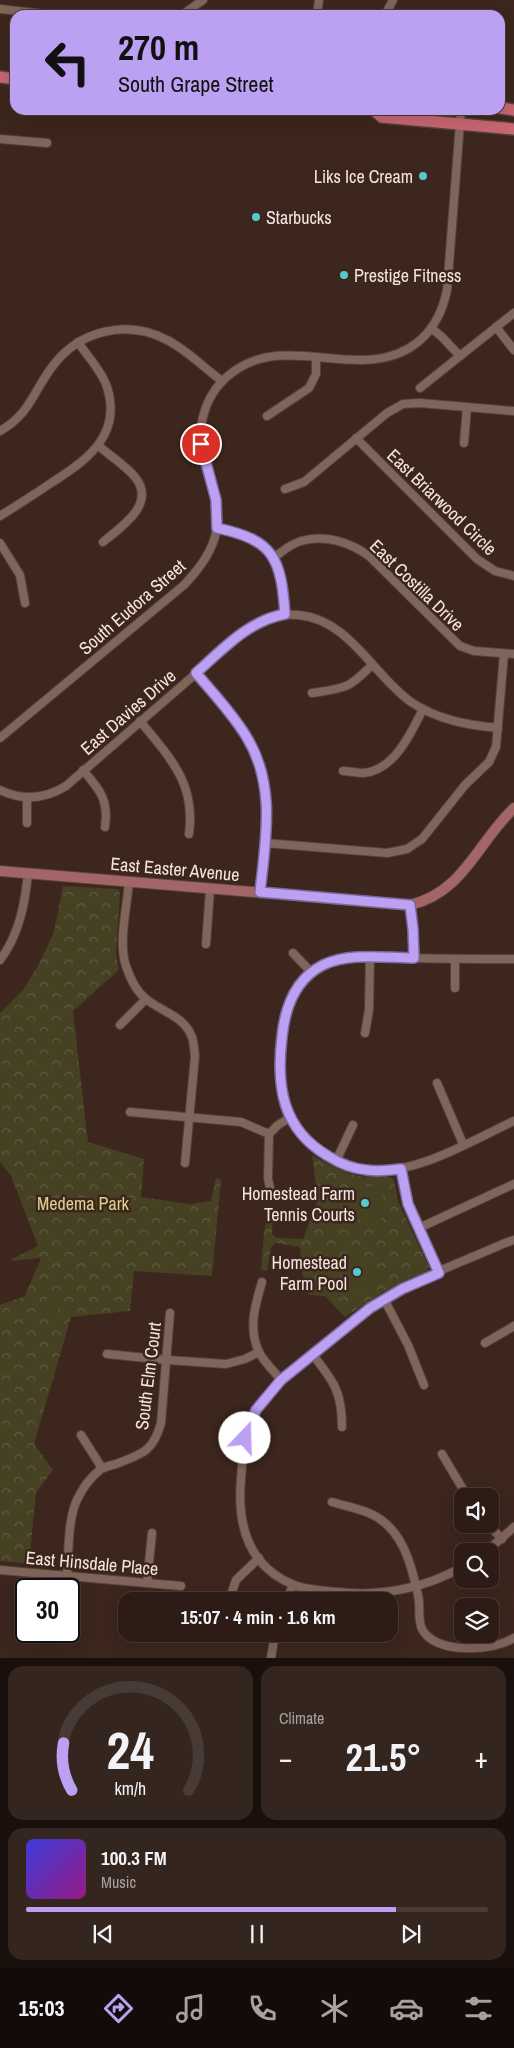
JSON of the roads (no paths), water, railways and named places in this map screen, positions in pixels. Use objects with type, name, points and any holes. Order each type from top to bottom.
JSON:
[{"type":"main road","points":[[381,115],[514,129]]},
{"type":"street","points":[[189,10],[203,0]]},
{"type":"street","name":"South Eudora Street","points":[[0,738],[184,585],[198,570],[207,556],[217,528],[216,500],[214,486],[204,460],[201,435],[207,403],[211,393],[222,382],[240,367],[257,359],[279,355],[363,361],[384,359],[412,346],[431,328],[440,314],[447,290],[461,115]]},
{"type":"street","points":[[0,139],[47,143]]},
{"type":"street","points":[[420,388],[514,313]]},
{"type":"street","points":[[431,328],[460,356]]},
{"type":"street","points":[[496,328],[514,350]]},
{"type":"street","points":[[0,431],[21,414],[34,399],[59,358],[78,342],[102,332],[117,329],[149,332],[175,345],[222,382]]},
{"type":"street","points":[[0,516],[77,467],[99,446],[109,420],[110,402],[107,386],[78,342]]},
{"type":"street","points":[[267,416],[309,388],[316,374],[316,357]]},
{"type":"street","points":[[285,489],[304,482],[387,413],[403,404],[514,411]]},
{"type":"street","points":[[464,442],[467,407]]},
{"type":"street","name":"East Briarwood Circle","points":[[356,438],[477,559],[495,571],[514,576]]},
{"type":"street","points":[[99,446],[134,476],[141,493],[140,504],[134,516],[103,542]]},
{"type":"street","points":[[217,528],[248,536],[257,541],[273,558],[278,565],[283,582],[285,614]]},
{"type":"street","name":"East Costilla Drive","points":[[273,558],[292,545],[307,540],[334,540],[352,545],[369,556],[454,642],[474,651],[514,654]]},
{"type":"street","points":[[0,544],[20,575],[25,603]]},
{"type":"street","name":"East Davies Drive","points":[[0,790],[27,798],[39,797],[58,791],[250,626],[270,617],[285,614],[318,619],[334,628],[405,697],[424,709],[449,721],[498,728]]},
{"type":"street","points":[[265,843],[387,853],[397,852],[415,845],[429,833],[461,791],[489,762],[496,747],[504,654]]},
{"type":"street","points":[[312,693],[340,689],[351,685],[372,665]]},
{"type":"street","points":[[196,673],[237,723],[257,757],[267,796],[260,892]]},
{"type":"street","points":[[343,771],[366,772],[376,770],[388,762],[410,733],[424,709]]},
{"type":"street","points":[[140,721],[174,763],[183,778],[191,810],[188,834]]},
{"type":"street","points":[[84,770],[102,794],[106,808],[104,827]]},
{"type":"street","points":[[27,798],[27,823]]},
{"type":"street","name":"East Easter Avenue","points":[[0,871],[210,890],[260,892],[410,905],[422,902],[446,889],[462,873],[501,821],[514,808]]},
{"type":"street","points":[[0,960],[14,937],[19,923],[26,896],[28,873]]},
{"type":"street","points":[[129,882],[124,955],[131,979],[146,999],[180,1020],[192,1037],[194,1056],[186,1163]]},
{"type":"street","points":[[206,944],[210,890]]},
{"type":"street","points":[[410,905],[414,958]]},
{"type":"street","points":[[293,953],[311,972]]},
{"type":"street","points":[[365,1033],[369,1010],[370,957]]},
{"type":"street","points":[[514,960],[370,957],[344,958],[322,965],[311,972],[293,995],[284,1017],[279,1059],[279,1074],[289,1118],[313,1147],[336,1161],[364,1170],[401,1169],[425,1162],[514,1121]]},
{"type":"street","points":[[455,958],[455,988]]},
{"type":"street","points":[[120,1025],[146,999]]},
{"type":"street","points":[[436,1083],[463,1144]]},
{"type":"street","points":[[130,1112],[241,1122],[269,1134]]},
{"type":"street","points":[[272,1197],[268,1179],[269,1134],[289,1118]]},
{"type":"street","points":[[336,1161],[353,1125]]},
{"type":"street","points":[[401,1169],[408,1204],[439,1273]]},
{"type":"street","points":[[419,1228],[514,1184]]},
{"type":"street","points":[[333,1592],[308,1589],[278,1576],[259,1558],[250,1545],[240,1517],[239,1497],[244,1444],[248,1426],[256,1410],[281,1380],[313,1355],[346,1325],[384,1299],[505,1242],[514,1240]]},
{"type":"street","points":[[262,1282],[253,1320],[253,1330],[259,1352],[281,1380]]},
{"type":"street","points":[[384,1299],[408,1345],[424,1385]]},
{"type":"street","name":"South Elm Court","points":[[67,1576],[74,1505],[83,1488],[102,1468],[138,1456],[145,1452],[155,1441],[161,1422],[170,1313]]},
{"type":"street","points":[[485,1343],[514,1326]]},
{"type":"street","points":[[107,1354],[226,1364],[245,1359],[259,1352]]},
{"type":"street","points":[[313,1355],[330,1376],[336,1388],[342,1407],[342,1427]]},
{"type":"street","points":[[81,1435],[102,1468]]},
{"type":"street","points":[[442,1454],[462,1488]]},
{"type":"street","points":[[332,1502],[370,1513],[388,1525],[399,1537],[405,1549],[416,1586],[420,1625],[433,1641],[444,1645],[477,1648],[498,1644],[514,1638]]},
{"type":"street","points":[[496,1543],[514,1527]]},
{"type":"street","points":[[147,1583],[152,1532]]},
{"type":"street","points":[[497,1533],[502,1538]]},
{"type":"street","points":[[230,1592],[236,1580],[259,1558]]},
{"type":"street","name":"East Hinsdale Place","points":[[0,1570],[180,1586]]},
{"type":"street","points":[[381,1592],[416,1586],[454,1571]]},
{"type":"street","points":[[290,1592],[293,1584]]},
{"type":"street","points":[[271,1658],[274,1642]]},
{"type":"place","name":"Liks Ice Cream","points":[[423,176]]},
{"type":"place","name":"Starbucks","points":[[256,217]]},
{"type":"place","name":"Prestige Fitness","points":[[344,275]]},
{"type":"place","name":"Homestead Farm Tennis Courts","points":[[365,1203]]},
{"type":"place","name":"Homestead Farm Pool","points":[[357,1272]]},
{"type":"park label","name":"Medema Park","points":[[83,1203]]}]
